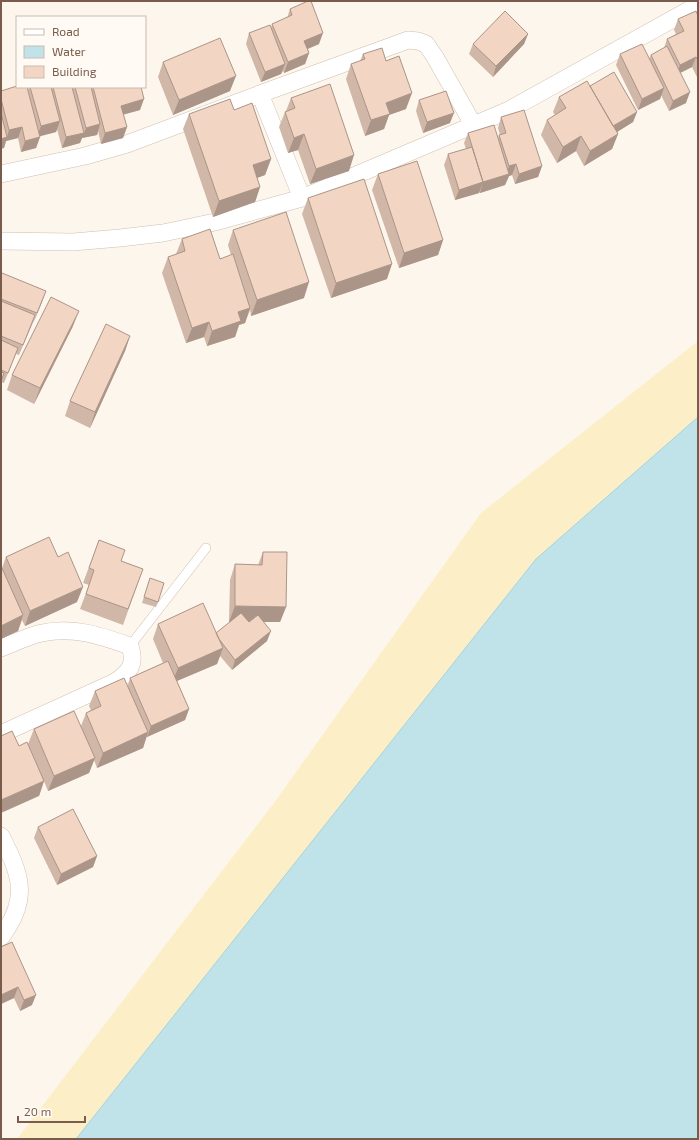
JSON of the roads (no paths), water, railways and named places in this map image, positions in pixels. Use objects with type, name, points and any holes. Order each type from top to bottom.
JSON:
[{"type":"street","points":[[1,241],[73,242],[120,238],[163,232],[215,222],[302,198],[509,110],[698,5]]},
{"type":"street","points":[[1,174],[85,156],[127,144],[408,40],[426,44],[474,126]]},
{"type":"street","points":[[260,94],[302,198]]},
{"type":"street","points":[[1,648],[42,633],[59,630],[80,631],[130,646],[134,657],[131,666],[120,679],[1,734]]},
{"type":"street","points":[[1,836],[17,870],[19,899],[10,925],[1,937]]},
{"type":"lane","points":[[130,646],[206,548]]},
{"type":"water","points":[[698,417],[698,1139],[76,1139],[536,559]]}]
